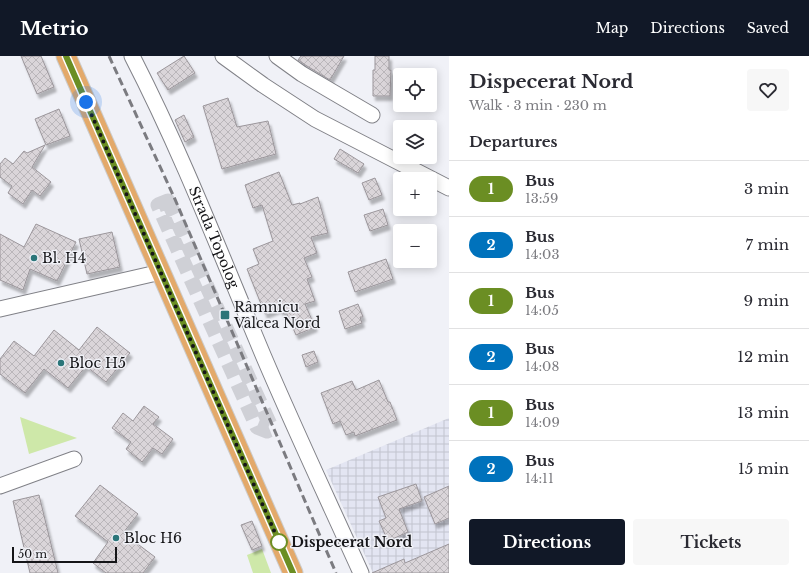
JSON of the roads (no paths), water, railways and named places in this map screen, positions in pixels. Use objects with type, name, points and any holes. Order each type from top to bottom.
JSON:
[{"type":"main road","points":[[66,56],[293,573]]},
{"type":"street","name":"Strada Topolog","points":[[132,56],[199,201],[264,356],[361,573]]},
{"type":"street","points":[[223,56],[262,85],[315,119],[449,188]]},
{"type":"street","points":[[277,56],[302,74],[372,115]]},
{"type":"street","points":[[0,309],[161,272]]},
{"type":"street","points":[[0,486],[74,459]]},
{"type":"tunnel","points":[[168,201],[272,429],[267,431],[257,427],[158,205],[168,201]]},
{"type":"railway","points":[[109,56],[174,197],[336,573]]},
{"type":"place","name":"Bl. H4","points":[[34,258]]},
{"type":"place","name":"Râmnicu Vâlcea Nord","points":[[225,315]]},
{"type":"place","name":"Bloc H5","points":[[61,363]]},
{"type":"place","name":"Bloc H6","points":[[116,538]]},
{"type":"place","name":"Dispecerat Nord","points":[[279,542]]}]
